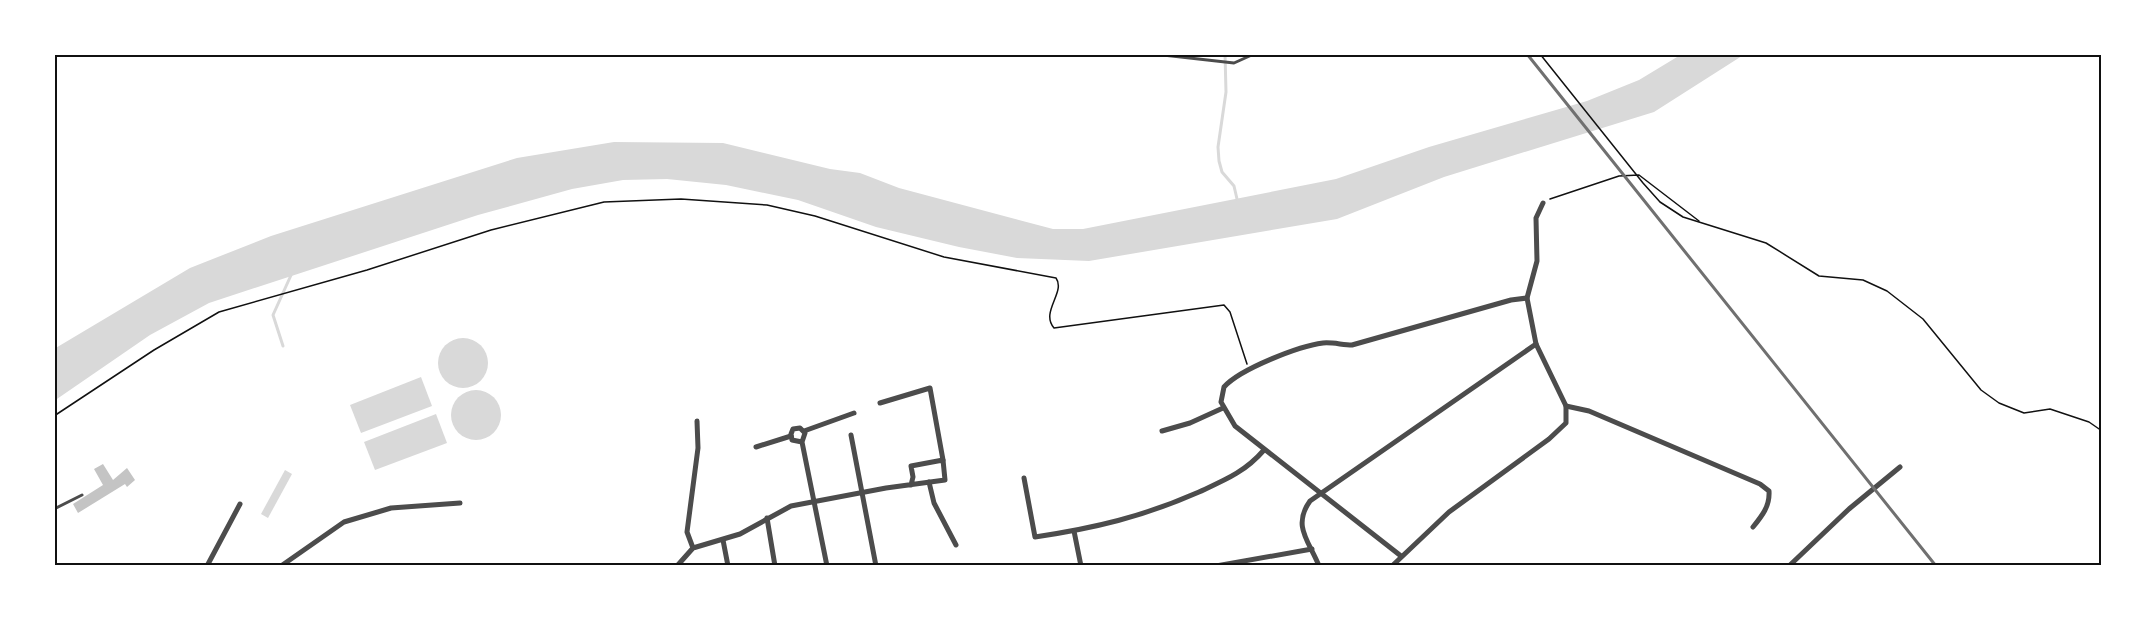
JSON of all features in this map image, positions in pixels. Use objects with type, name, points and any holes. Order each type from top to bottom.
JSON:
[{"type":"street","points":[[1392,566],[1476,490],[1562,428],[1567,420],[1566,406],[1536,344],[1527,298],[1537,261],[1536,218],[1543,203]]},
{"type":"street","points":[[1401,556],[1320,495],[1235,426],[1223,408],[1221,395],[1224,387],[1249,370],[1308,347],[1324,343],[1352,345],[1511,300],[1527,298]]},
{"type":"street","points":[[1319,566],[1302,530],[1301,518],[1310,501],[1536,344]]},
{"type":"street","points":[[677,566],[693,548],[740,534],[791,506],[945,480],[930,388],[880,403]]},
{"type":"street","points":[[1566,406],[1589,411],[1760,484],[1769,491],[1770,499],[1765,512],[1753,527]]},
{"type":"street","points":[[1162,431],[1190,423],[1223,408]]},
{"type":"street","points":[[756,447],[790,436],[795,428],[804,431],[854,412]]},
{"type":"street","points":[[693,548],[687,532],[698,448],[697,421]]},
{"type":"street","points":[[804,431],[805,437],[802,441],[827,566]]},
{"type":"street","points":[[851,435],[876,566]]},
{"type":"street","points":[[790,436],[795,442],[802,441]]},
{"type":"street","points":[[1024,478],[1035,537],[1074,531],[1154,512],[1240,474],[1264,450]]},
{"type":"street","points":[[911,485],[913,477],[911,466],[943,460]]},
{"type":"street","points":[[1789,566],[1865,495],[1900,466]]},
{"type":"street","points":[[929,482],[934,503],[956,545]]},
{"type":"street","points":[[281,566],[344,522],[391,508],[460,503]]},
{"type":"street","points":[[207,566],[240,504]]},
{"type":"street","points":[[767,518],[775,566]]},
{"type":"street","points":[[1074,531],[1081,566]]},
{"type":"street","points":[[723,540],[728,566]]},
{"type":"street","points":[[1216,566],[1312,549]]},
{"type":"lane","points":[[1154,54],[1234,63],[1254,54]]},
{"type":"lane","points":[[54,508],[82,495]]},
{"type":"path","points":[[1540,54],[1643,183],[1660,202],[1676,214],[1766,243],[1819,276],[1852,278],[1876,285],[1923,319],[1990,398],[2024,413],[2050,409],[2089,422],[2102,430]]},
{"type":"path","points":[[1543,203],[1595,183],[1635,174],[1647,178],[1700,222]]},
{"type":"path","points":[[54,416],[204,319],[491,230],[579,207],[627,200],[681,199],[767,205],[815,216],[944,257],[1056,278],[1059,286],[1050,316],[1054,328],[1224,305],[1230,312],[1249,370]]},
{"type":"shaded area","points":[[1682,54],[1745,54],[1654,112],[1444,177],[1337,219],[1089,261],[1017,258],[959,247],[876,227],[798,200],[726,185],[667,179],[623,180],[572,189],[478,215],[209,303],[150,335],[54,401],[54,349],[190,268],[271,236],[517,158],[614,142],[723,143],[830,169],[860,173],[899,188],[1053,229],[1083,229],[1336,179],[1429,147],[1587,101],[1639,80]]},
{"type":"shaded area","points":[[458,338],[468,338],[481,345],[488,358],[488,368],[481,381],[468,388],[458,388],[449,384],[442,377],[438,368],[438,358],[442,349],[449,342]]},
{"type":"shaded area","points":[[421,377],[432,406],[361,433],[350,405]]},
{"type":"shaded area","points":[[471,390],[481,390],[494,397],[501,410],[501,420],[494,433],[481,440],[471,440],[462,436],[455,429],[451,420],[451,410],[455,401],[462,394]]},
{"type":"shaded area","points":[[436,414],[447,443],[375,470],[364,442]]},
{"type":"shaded area","points":[[285,470],[292,474],[268,518],[261,514]]},
{"type":"building","points":[[103,464],[113,480],[127,468],[135,480],[127,487],[125,484],[78,513],[73,504],[103,485],[94,469]]},
{"type":"waterway","points":[[1225,54],[1226,92],[1218,147],[1219,161],[1222,172],[1234,186],[1237,199]]},
{"type":"waterway","points":[[283,346],[273,315],[292,273]]},
{"type":"railway","points":[[1527,54],[1936,566]]}]
